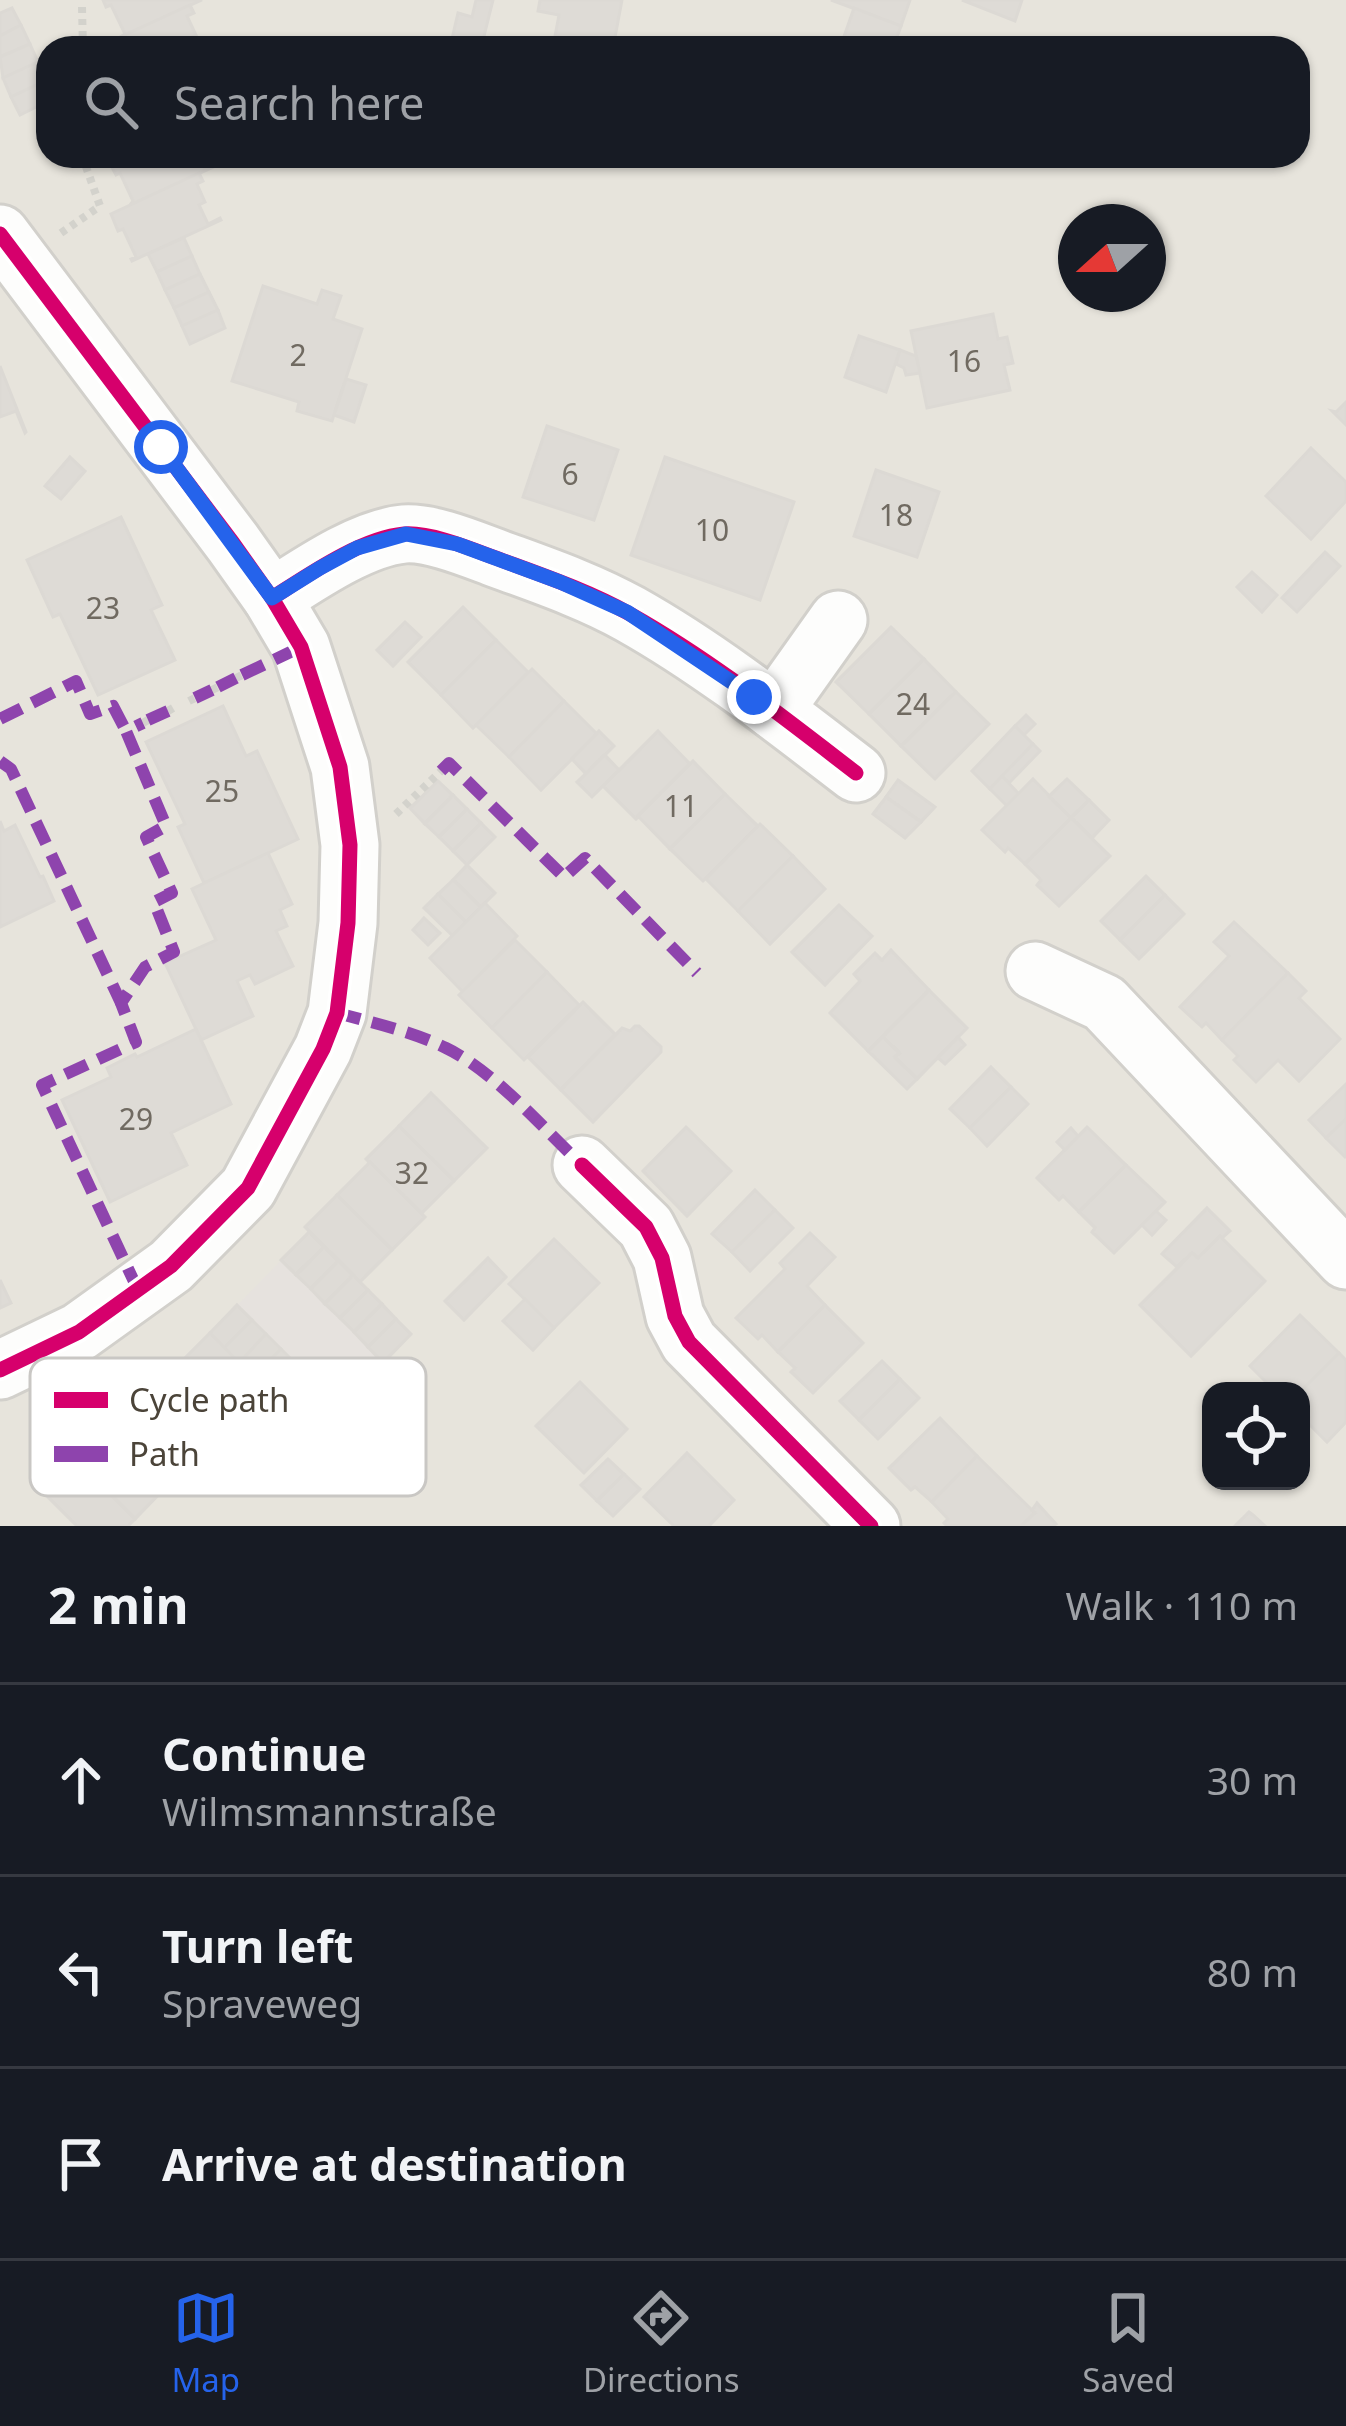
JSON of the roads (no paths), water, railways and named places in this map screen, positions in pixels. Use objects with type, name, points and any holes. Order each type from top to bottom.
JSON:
[{"type":"street","points":[[0,1370],[79,1332],[171,1266],[248,1187],[323,1049],[337,1013],[348,923],[350,845],[340,767],[301,647],[272,598],[15,243]]},
{"type":"street","points":[[272,598],[357,548],[406,534],[457,544],[627,612],[774,710],[856,772]]},
{"type":"street","points":[[774,710],[838,620]]},
{"type":"street","points":[[1035,971],[1104,1003],[1346,1260]]},
{"type":"street","points":[[582,1165],[646,1227],[662,1258],[675,1316],[689,1342],[871,1526]]}]
